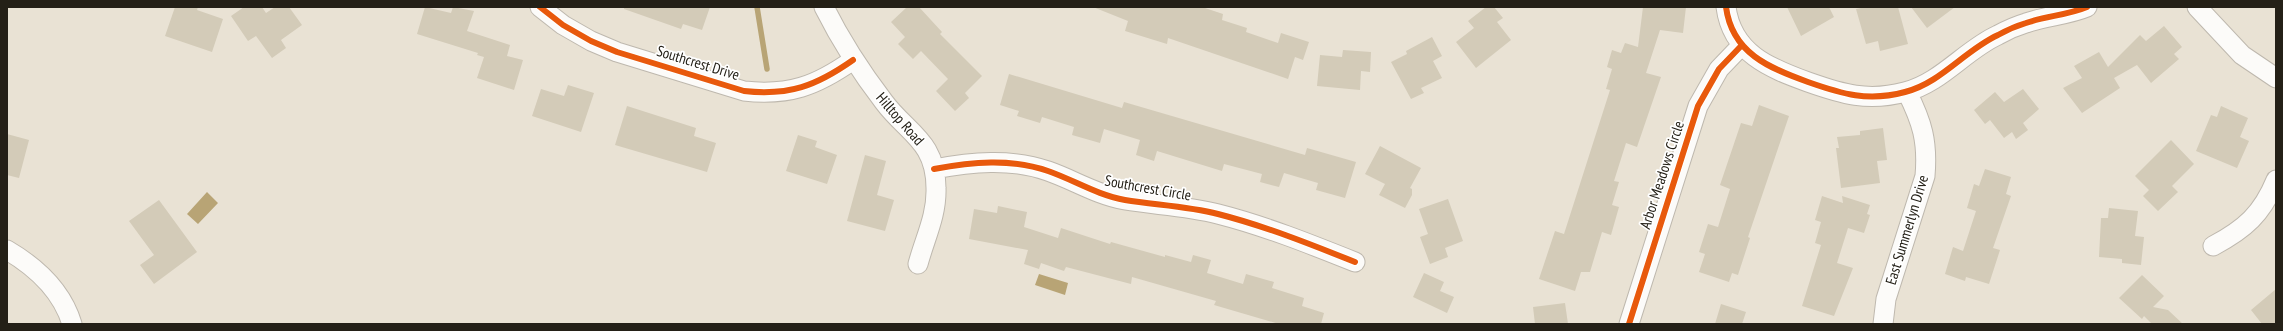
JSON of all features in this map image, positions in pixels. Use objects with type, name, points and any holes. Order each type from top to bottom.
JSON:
[{"type":"street","name":"Southcrest Drive","points":[[540,7],[563,25],[591,41],[617,52],[744,91],[764,93],[798,89],[832,74],[853,60]]},
{"type":"street","name":"Hilltop Road","points":[[824,7],[853,60],[885,104],[915,132],[930,155],[934,169],[936,206],[918,264]]},
{"type":"street","points":[[1726,7],[1734,34],[1742,45],[1755,58],[1768,67],[1842,94],[1866,97],[1886,96],[1907,92],[1931,81],[1972,50],[1996,35],[2026,23],[2088,7]]},
{"type":"street","points":[[2197,7],[2242,55],[2276,78]]},
{"type":"street","name":"Arbor Meadows Circle","points":[[1629,324],[1698,106],[1719,70],[1742,45]]},
{"type":"street","name":"East Summerlyn Drive","points":[[1883,324],[1886,299],[1925,176],[1925,136],[1919,116],[1907,92]]},
{"type":"street","name":"Southcrest Circle","points":[[934,169],[963,163],[991,162],[1019,164],[1046,170],[1097,192],[1124,200],[1210,212],[1246,222],[1355,262]]},
{"type":"street","points":[[2213,246],[2234,235],[2257,214],[2269,197],[2276,180]]},
{"type":"street","points":[[7,250],[42,276],[59,296],[72,324]]},
{"type":"shaded area","points":[[207,192],[218,203],[198,224],[187,214]]},
{"type":"shaded area","points":[[1039,274],[1068,283],[1065,295],[1035,285]]},
{"type":"building","points":[[175,7],[198,7],[197,10],[223,19],[212,52],[165,36]]},
{"type":"building","points":[[244,7],[262,7],[266,13],[275,7],[289,7],[302,25],[281,40],[286,48],[272,58],[256,36],[248,41],[231,16]]},
{"type":"building","points":[[425,7],[451,13],[453,7],[474,11],[467,31],[510,45],[507,56],[523,60],[514,90],[477,78],[484,57],[477,55],[478,53],[417,34]]},
{"type":"building","points":[[624,7],[710,7],[702,30],[683,24],[681,29],[624,9]]},
{"type":"building","points":[[907,7],[919,7],[942,32],[940,34],[982,76],[965,93],[969,98],[955,111],[936,91],[948,79],[921,51],[913,59],[898,44],[905,37],[891,22]]},
{"type":"building","points":[[1093,7],[1202,7],[1223,14],[1222,20],[1247,28],[1246,32],[1278,43],[1281,33],[1309,42],[1303,60],[1295,57],[1288,79],[1168,38],[1167,44],[1125,31],[1128,21]]},
{"type":"building","points":[[1486,7],[1494,7],[1503,18],[1497,22],[1511,40],[1476,68],[1456,42],[1474,28],[1468,21]]},
{"type":"building","points":[[1643,7],[1686,7],[1683,33],[1660,30],[1646,73],[1661,77],[1637,147],[1626,143],[1614,181],[1619,182],[1612,205],[1619,207],[1611,235],[1602,232],[1590,272],[1581,272],[1575,291],[1539,279],[1555,231],[1564,234],[1610,90],[1606,89],[1612,69],[1607,67],[1612,50],[1621,53],[1625,43],[1638,47]]},
{"type":"building","points":[[1787,7],[1829,7],[1834,17],[1801,36]]},
{"type":"building","points":[[1866,7],[1898,7],[1908,44],[1880,51],[1878,41],[1866,44],[1856,9]]},
{"type":"building","points":[[1911,7],[1955,7],[1927,28]]},
{"type":"building","points":[[2164,26],[2182,47],[2174,54],[2179,59],[2151,83],[2137,65],[2114,78],[2120,88],[2082,113],[2063,88],[2082,78],[2074,66],[2099,52],[2108,67],[2140,35],[2146,41]]},
{"type":"building","points":[[1432,37],[1442,56],[1433,61],[1442,78],[1421,88],[1424,93],[1411,99],[1391,62],[1407,54],[1406,51]]},
{"type":"building","points":[[1343,50],[1371,52],[1370,72],[1361,71],[1360,90],[1317,86],[1320,55],[1342,57]]},
{"type":"building","points":[[1009,74],[1122,108],[1124,102],[1305,155],[1307,148],[1356,162],[1345,198],[1316,190],[1318,183],[1284,173],[1279,187],[1260,182],[1262,174],[1224,164],[1222,171],[1157,151],[1154,161],[1136,155],[1140,140],[1104,129],[1100,143],[1072,135],[1074,127],[1042,117],[1040,123],[1017,116],[1019,111],[1000,105]]},
{"type":"building","points":[[568,85],[594,93],[581,132],[532,116],[541,89],[564,96]]},
{"type":"building","points":[[2023,89],[2039,109],[2023,123],[2028,130],[2016,139],[2012,132],[2004,138],[1990,120],[1985,124],[1974,110],[1995,92],[2004,102]]},
{"type":"building","points":[[1759,105],[1789,116],[1748,237],[1750,238],[1738,275],[1732,273],[1729,282],[1699,272],[1705,254],[1699,252],[1708,224],[1718,227],[1730,189],[1720,185],[1741,123],[1752,126]]},
{"type":"building","points":[[627,106],[696,128],[694,136],[716,143],[707,172],[615,145]]},
{"type":"building","points":[[2221,106],[2248,118],[2240,137],[2249,141],[2237,168],[2196,151],[2211,115],[2217,117]]},
{"type":"building","points":[[1883,128],[1887,160],[1877,161],[1880,183],[1841,188],[1836,148],[1839,148],[1837,137],[1860,135],[1860,131]]},
{"type":"building","points":[[7,134],[29,140],[19,178],[7,175]]},
{"type":"building","points":[[798,135],[817,141],[815,147],[837,155],[827,184],[786,171]]},
{"type":"building","points":[[2171,140],[2194,164],[2172,186],[2178,192],[2158,211],[2143,196],[2149,190],[2135,176]]},
{"type":"building","points":[[1380,146],[1421,168],[1410,188],[1412,189],[1412,195],[1405,208],[1379,195],[1385,184],[1365,174]]},
{"type":"building","points":[[865,155],[886,161],[877,195],[894,200],[885,231],[847,221]]},
{"type":"building","points":[[1985,169],[2011,177],[2006,194],[2011,196],[1993,248],[2000,250],[1989,284],[1966,277],[1965,281],[1945,274],[1953,247],[1963,251],[1976,211],[1967,208],[1974,184],[1979,186]]},
{"type":"building","points":[[1822,196],[1843,203],[1842,196],[1870,205],[1867,214],[1870,215],[1864,233],[1848,228],[1837,263],[1853,268],[1834,316],[1802,306],[1821,245],[1815,243],[1821,222],[1815,220]]},
{"type":"building","points":[[1448,199],[1463,241],[1445,248],[1448,257],[1430,264],[1420,237],[1428,234],[1419,209]]},
{"type":"building","points":[[159,200],[197,252],[154,284],[140,265],[154,255],[129,221]]},
{"type":"building","points":[[998,206],[1027,212],[1024,227],[1058,238],[1061,228],[1110,244],[1111,242],[1165,257],[1165,255],[1191,262],[1193,255],[1211,260],[1207,273],[1243,284],[1246,274],[1274,282],[1272,288],[1304,298],[1302,306],[1324,313],[1321,324],[1279,324],[1214,305],[1216,301],[1132,277],[1131,284],[1066,267],[1064,271],[1041,263],[1039,269],[1024,264],[1028,250],[969,239],[974,209],[997,213]]},
{"type":"building","points":[[2109,208],[2138,211],[2135,236],[2144,237],[2141,265],[2122,263],[2122,259],[2099,257],[2101,218],[2108,218]]},
{"type":"building","points":[[1424,273],[1444,282],[1440,291],[1454,297],[1447,313],[1413,297]]},
{"type":"building","points":[[2142,275],[2164,296],[2153,307],[2168,310],[2183,324],[2152,324],[2144,316],[2142,319],[2119,298]]},
{"type":"building","points":[[2276,289],[2276,324],[2262,324],[2251,310]]},
{"type":"building","points":[[1565,303],[1568,324],[1535,324],[1533,307]]},
{"type":"building","points":[[1721,304],[1746,312],[1742,324],[1715,324]]},
{"type":"waterway","points":[[757,7],[767,69]]},
{"type":"cycle path","points":[[540,7],[563,25],[591,41],[617,52],[744,91],[775,92],[802,87],[827,77],[853,60]]},
{"type":"cycle path","points":[[1726,7],[1730,23],[1736,36],[1744,47],[1766,64],[1794,77],[1820,86],[1844,93],[1867,96],[1892,95],[1918,88],[1942,74],[1986,41],[2008,30],[2019,25],[2087,7]]},
{"type":"cycle path","points":[[1629,324],[1698,106],[1719,69],[1742,45]]},
{"type":"cycle path","points":[[934,169],[991,162],[1020,164],[1034,167],[1048,171],[1115,198],[1195,209],[1253,224],[1355,262]]}]
